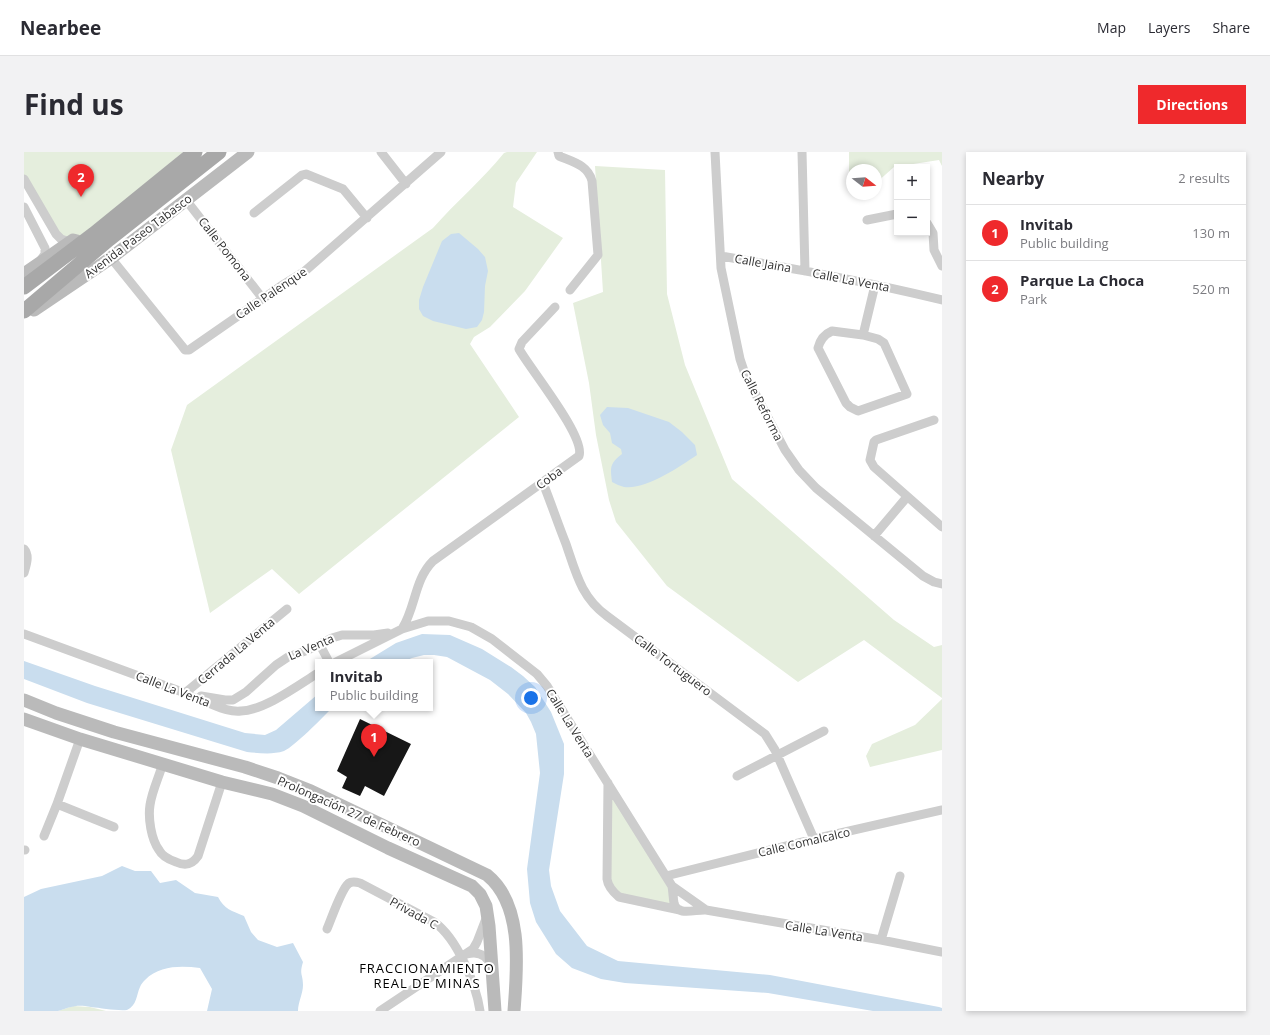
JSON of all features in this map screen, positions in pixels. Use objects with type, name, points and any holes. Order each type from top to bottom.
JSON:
[{"type":"main road","name":"Avenida Paseo Tabasco","points":[[24,311],[79,248],[195,152]]},
{"type":"main road","name":"Avenida Paseo Tabasco","points":[[24,287],[220,152]]},
{"type":"street","name":"Avenida Paseo Tabasco","points":[[24,316],[111,258],[248,152]]},
{"type":"street","points":[[381,152],[406,184]]},
{"type":"street","name":"Calle Palenque","points":[[111,258],[185,350],[190,349],[263,298],[305,272],[441,152]]},
{"type":"street","points":[[558,152],[559,156],[585,168],[591,176],[592,181],[598,255],[570,290]]},
{"type":"street","name":"Calle Reforma","points":[[715,152],[721,268],[742,366],[763,409],[785,450],[799,470],[816,488],[923,576],[934,582],[942,584]]},
{"type":"street","name":"Calle La Venta","points":[[802,152],[805,271],[942,300]]},
{"type":"street","points":[[254,213],[302,175],[306,174],[344,189],[367,218]]},
{"type":"street","points":[[24,179],[56,234],[61,239],[79,248]]},
{"type":"street","name":"Calle Pomona","points":[[186,200],[263,298]]},
{"type":"street","points":[[24,207],[45,248],[45,254],[38,264]]},
{"type":"street","points":[[867,220],[894,215]]},
{"type":"street","points":[[930,228],[933,234],[934,250],[942,266]]},
{"type":"street","points":[[24,274],[38,264],[79,248]]},
{"type":"street","name":"Calle Jaina","points":[[721,256],[805,271]]},
{"type":"street","points":[[863,335],[875,285]]},
{"type":"street","name":"Coba","points":[[402,629],[412,610],[419,581],[430,564],[577,458],[580,452],[580,446],[567,421],[519,349],[522,342],[555,307]]},
{"type":"street","points":[[832,330],[863,335],[878,339],[884,343],[906,394],[858,411],[846,403],[818,348],[823,338],[832,330]]},
{"type":"street","points":[[934,420],[879,438],[874,442],[870,456],[871,463],[942,527]]},
{"type":"street","name":"Calle Tortuguero","points":[[543,483],[578,580],[595,606],[768,737],[778,755],[814,839]]},
{"type":"street","points":[[874,536],[907,497]]},
{"type":"street","points":[[24,549],[26,552],[27,562],[24,573]]},
{"type":"street","name":"Cerrada La Venta","points":[[185,693],[287,609]]},
{"type":"street","name":"Calle La Venta","points":[[342,659],[402,629],[428,621],[450,621],[471,627],[492,638],[537,674],[547,686],[672,886],[706,910]]},
{"type":"street","name":"La Venta","points":[[185,693],[233,700],[246,692],[284,659],[320,645],[332,638],[342,635],[374,635],[388,633],[397,628],[402,629]]},
{"type":"street","name":"Calle La Venta","points":[[24,634],[227,710],[240,712],[253,710],[267,704],[315,675]]},
{"type":"street","points":[[320,645],[327,659]]},
{"type":"street","name":"Prolongación 27 de Febrero","points":[[24,700],[56,713],[114,732],[245,766],[278,778],[311,791],[482,872],[492,879],[502,891],[512,918],[516,936],[514,1011]]},
{"type":"street","name":"Prolongación 27 de Febrero","points":[[24,719],[80,739],[222,782],[272,794],[303,806],[388,848],[472,886],[480,894],[486,906],[492,968],[494,1011]]},
{"type":"street","points":[[737,776],[824,731]]},
{"type":"street","points":[[44,836],[80,739]]},
{"type":"street","points":[[163,764],[150,805],[151,828],[155,844],[159,851],[164,856],[181,864],[186,865],[191,863],[198,856],[222,782]]},
{"type":"street","points":[[272,794],[278,778]]},
{"type":"street","name":"Calle La Venta","points":[[608,783],[608,879],[609,886],[619,897],[681,911],[690,912],[706,910],[942,952]]},
{"type":"street","points":[[57,804],[114,826]]},
{"type":"street","name":"Calle Comalcalco","points":[[666,876],[814,839],[942,810]]},
{"type":"street","points":[[388,848],[395,831]]},
{"type":"street","points":[[881,940],[900,876]]},
{"type":"street","name":"Privada C","points":[[326,929],[344,889],[349,883],[356,882],[440,926],[464,956],[477,996],[480,1011]]},
{"type":"street","name":"Calle La Venta","points":[[672,886],[674,903],[676,908],[681,911]]},
{"type":"street","points":[[380,1011],[464,956],[475,947],[487,914]]},
{"type":"street","points":[[464,956],[473,952],[478,953],[489,960],[492,968]]},
{"type":"green space","points":[[24,152],[183,152],[96,225],[70,242],[61,239],[24,179]]},
{"type":"green space","points":[[537,152],[516,183],[513,207],[563,238],[525,291],[490,327],[474,337],[470,344],[519,417],[299,594],[272,569],[210,613],[171,450],[187,405],[433,228],[504,153]]},
{"type":"green space","points":[[849,152],[942,152],[942,166],[939,160],[913,164],[894,164],[894,167],[882,178],[882,164],[849,164]]},
{"type":"green space","points":[[595,166],[665,170],[667,294],[685,365],[732,479],[894,620],[934,647],[942,645],[942,698],[864,640],[798,682],[667,586],[616,522],[609,500],[596,435],[589,383],[573,303],[603,292]]},
{"type":"green space","points":[[942,699],[942,750],[870,767],[866,756],[872,744],[915,725]]},
{"type":"green space","points":[[608,783],[672,886],[670,909],[627,899],[609,886]]},
{"type":"green space","points":[[73,1006],[90,1007],[106,1011],[58,1011]]},
{"type":"water","points":[[459,233],[485,257],[488,271],[482,320],[477,327],[466,329],[433,321],[423,316],[419,309],[419,300],[423,287],[442,241],[451,234]]},
{"type":"water","points":[[607,407],[628,408],[669,422],[695,445],[697,455],[662,477],[642,485],[624,487],[612,482],[611,473],[613,463],[622,454],[621,449],[612,443],[610,433],[603,425],[600,415]]},
{"type":"water","points":[[422,634],[450,635],[482,649],[523,676],[535,687],[551,712],[564,744],[564,774],[549,870],[551,886],[560,911],[587,946],[618,961],[770,975],[939,1007],[942,1008],[942,1011],[873,1011],[768,993],[625,983],[601,979],[572,968],[556,954],[536,922],[530,903],[527,869],[540,773],[536,734],[531,722],[526,713],[508,694],[490,680],[447,657],[424,655],[410,659],[370,659],[396,643]]},
{"type":"water","points":[[24,661],[95,686],[245,733],[265,735],[276,730],[315,697],[315,711],[329,711],[301,738],[284,751],[270,753],[247,752],[87,703],[24,679]]},
{"type":"water","points":[[122,866],[135,871],[151,871],[160,883],[176,880],[195,893],[218,897],[226,907],[244,916],[251,932],[258,940],[277,947],[293,943],[303,962],[301,972],[303,988],[298,1011],[207,1011],[212,989],[200,968],[178,967],[164,969],[151,975],[145,980],[141,984],[133,1006],[127,1010],[74,1006],[58,1011],[24,1011],[24,897],[41,889],[102,876]]},
{"type":"building","points":[[360,719],[411,744],[384,796],[365,786],[360,796],[342,788],[347,777],[337,771]]},
{"type":"place","name":"Parque La Choca","points":[[81,197]]},
{"type":"place","name":"Invitab","points":[[374,757]]},
{"type":"district","name":"FRACCIONAMIENTO REAL DE MINAS","points":[[427,976]]}]
